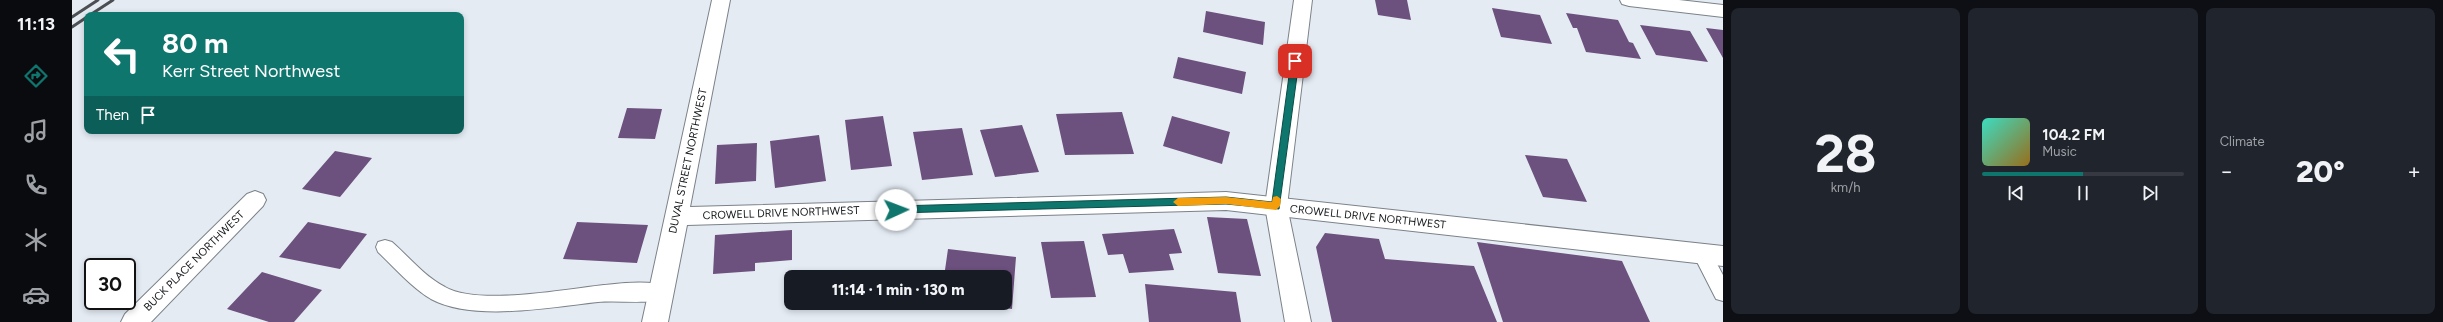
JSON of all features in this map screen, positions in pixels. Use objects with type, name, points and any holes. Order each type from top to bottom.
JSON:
[{"type":"street","name":"DUVAL STREET NORTHWEST","points":[[655,322],[721,0]]},
{"type":"street","points":[[1298,322],[1276,206],[1303,0]]},
{"type":"street","points":[[1629,0],[1723,11]]},
{"type":"street","name":"BUCK PLACE NORTHWEST","points":[[134,322],[255,200]]},
{"type":"street","name":"CROWELL DRIVE NORTHWEST","points":[[677,216],[1226,201],[1712,255]]},
{"type":"lane","points":[[385,247],[420,279],[446,297],[476,302],[524,301],[619,292],[661,292]]},
{"type":"lane","points":[[1712,255],[1723,292]]},
{"type":"building","points":[[1375,0],[1407,0],[1411,20],[1378,15]]},
{"type":"building","points":[[1492,8],[1540,15],[1552,44],[1501,37]]},
{"type":"building","points":[[1206,11],[1265,22],[1263,45],[1203,32]]},
{"type":"building","points":[[1566,13],[1618,20],[1629,42],[1633,43],[1641,59],[1586,52],[1577,28],[1573,28]]},
{"type":"building","points":[[1640,25],[1690,31],[1708,62],[1656,55]]},
{"type":"building","points":[[1706,28],[1723,30],[1723,58]]},
{"type":"building","points":[[1178,57],[1246,72],[1242,94],[1173,78]]},
{"type":"building","points":[[627,108],[662,109],[655,139],[618,138]]},
{"type":"building","points":[[1122,112],[1134,154],[1065,155],[1056,114]]},
{"type":"building","points":[[883,116],[892,166],[851,170],[845,120]]},
{"type":"building","points":[[1172,116],[1230,132],[1222,164],[1163,146]]},
{"type":"building","points":[[1022,125],[1039,172],[995,177],[980,130]]},
{"type":"building","points":[[962,128],[973,175],[922,180],[913,132]]},
{"type":"building","points":[[819,135],[826,181],[775,188],[770,141]]},
{"type":"building","points":[[757,143],[756,181],[715,184],[717,145]]},
{"type":"building","points":[[335,151],[372,158],[340,197],[302,189]]},
{"type":"building","points":[[1525,155],[1567,159],[1587,202],[1543,197]]},
{"type":"building","points":[[1207,217],[1247,219],[1261,276],[1218,273]]},
{"type":"building","points":[[308,222],[367,234],[340,269],[279,257]]},
{"type":"building","points":[[577,222],[648,225],[637,263],[563,259]]},
{"type":"building","points":[[1174,229],[1182,253],[1169,254],[1174,270],[1129,273],[1123,254],[1108,255],[1102,234]]},
{"type":"building","points":[[792,230],[792,260],[755,263],[755,271],[713,274],[715,235]]},
{"type":"building","points":[[1325,233],[1379,239],[1385,259],[1474,266],[1497,322],[1332,322],[1316,247]]},
{"type":"building","points":[[1084,241],[1096,297],[1051,298],[1041,242]]},
{"type":"building","points":[[1477,242],[1622,261],[1650,322],[1503,322]]},
{"type":"building","points":[[948,249],[1016,257],[1012,309],[1012,270],[945,270]]},
{"type":"building","points":[[262,272],[322,290],[294,322],[269,322],[227,309]]},
{"type":"building","points":[[1145,284],[1236,292],[1241,322],[1149,322]]},
{"type":"railway","points":[[72,17],[98,0]]},
{"type":"railway","points":[[95,12],[113,0]]},
{"type":"railway","points":[[72,27],[84,19]]},
{"type":"slow traffic","points":[[1178,202],[1226,201],[1276,206],[1277,199]]},
{"type":"route","points":[[896,210],[1226,201],[1276,206],[1295,61]]}]
